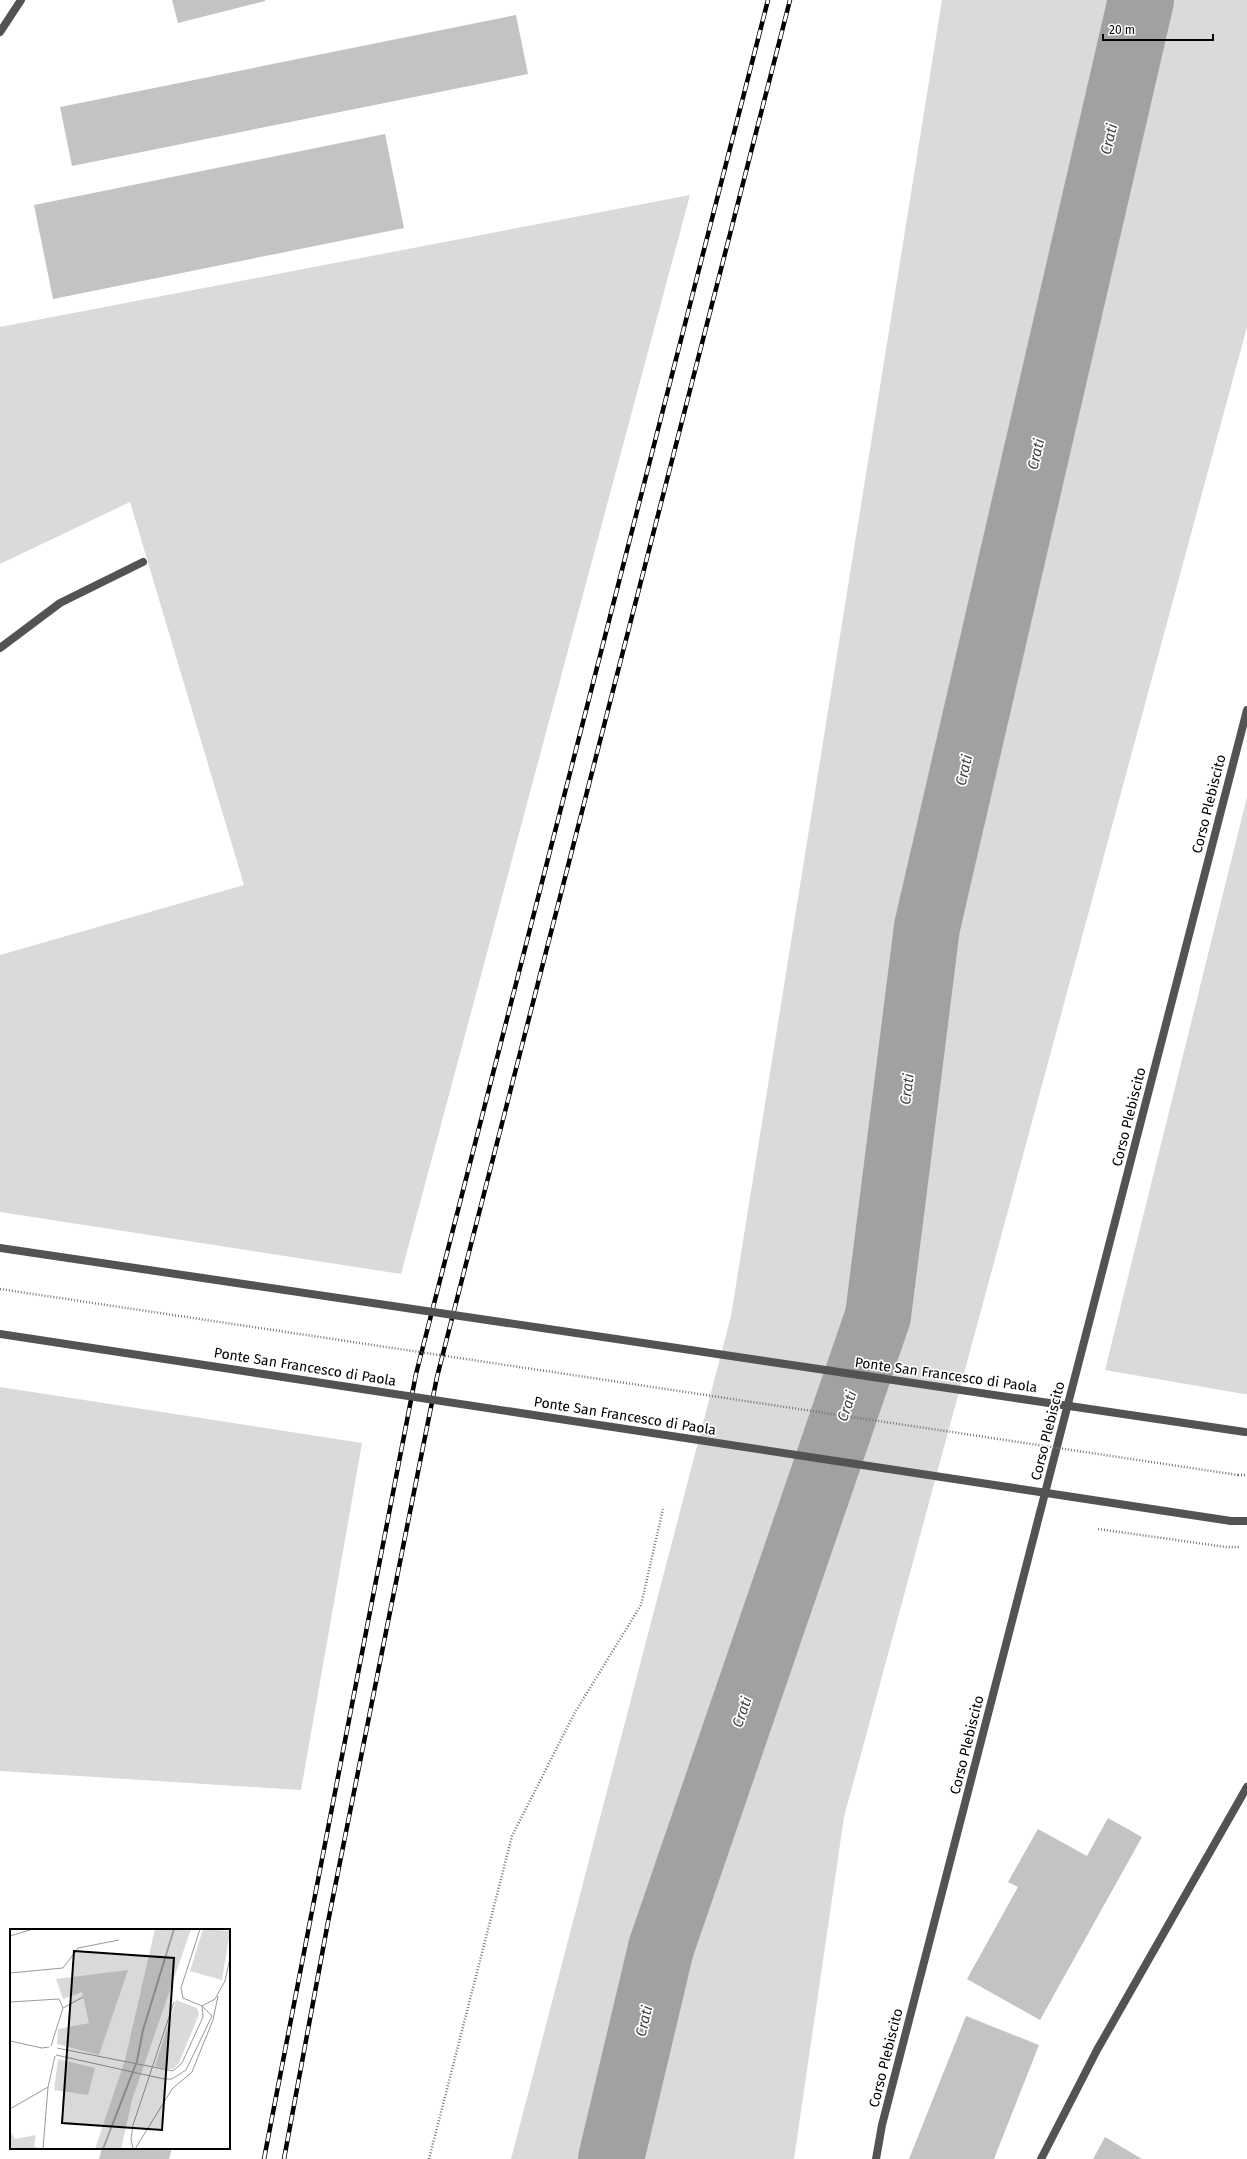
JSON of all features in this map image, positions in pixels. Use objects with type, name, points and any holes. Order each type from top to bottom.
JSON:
[{"type":"street","points":[[0,32],[21,0]]},
{"type":"street","points":[[0,648],[60,602],[143,562]]},
{"type":"street","name":"Corso Plebiscito","points":[[876,2159],[882,2125],[1247,710]]},
{"type":"street","name":"Ponte San Francesco di Paola","points":[[0,1248],[1246,1432]]},
{"type":"street","name":"Ponte San Francesco di Paola","points":[[0,1334],[1231,1521],[1247,1521]]},
{"type":"street","points":[[1041,2159],[1097,2050],[1247,1787]]},
{"type":"path","points":[[0,1289],[1238,1475],[1247,1475]]},
{"type":"path","points":[[429,2159],[512,1836],[574,1714],[641,1605],[663,1509]]},
{"type":"path","points":[[1098,1529],[1226,1547],[1247,1547]]},
{"type":"shaded area","points":[[942,0],[1247,0],[1247,327],[844,1817],[794,2159],[511,2159],[731,1316]]},
{"type":"shaded area","points":[[690,195],[401,1274],[0,1212],[0,955],[244,885],[130,502],[0,564],[0,327]]},
{"type":"shaded area","points":[[1247,797],[1247,1394],[1244,1394],[1105,1370]]},
{"type":"shaded area","points":[[0,1387],[362,1443],[301,1790],[0,1771]]},
{"type":"building","points":[[172,0],[265,0],[265,1],[178,23]]},
{"type":"building","points":[[516,15],[528,74],[72,166],[60,107]]},
{"type":"building","points":[[385,134],[404,228],[53,299],[34,205]]},
{"type":"building","points":[[1108,1818],[1142,1837],[1040,2020],[967,1979],[1018,1887],[1008,1882],[1038,1829],[1087,1856]]},
{"type":"building","points":[[966,2016],[1039,2045],[994,2159],[909,2159]]},
{"type":"building","points":[[1105,2137],[1142,2159],[1093,2159]]},
{"type":"building","points":[[102,2149],[172,2149],[169,2159],[99,2159]]},
{"type":"waterway","name":"Crati","points":[[611,2159],[661,1948],[878,1316],[927,927],[1141,0]]},
{"type":"railway","points":[[264,2159],[416,1374],[768,0]]},
{"type":"railway","points":[[284,2159],[328,1922],[437,1377],[790,0]]}]
